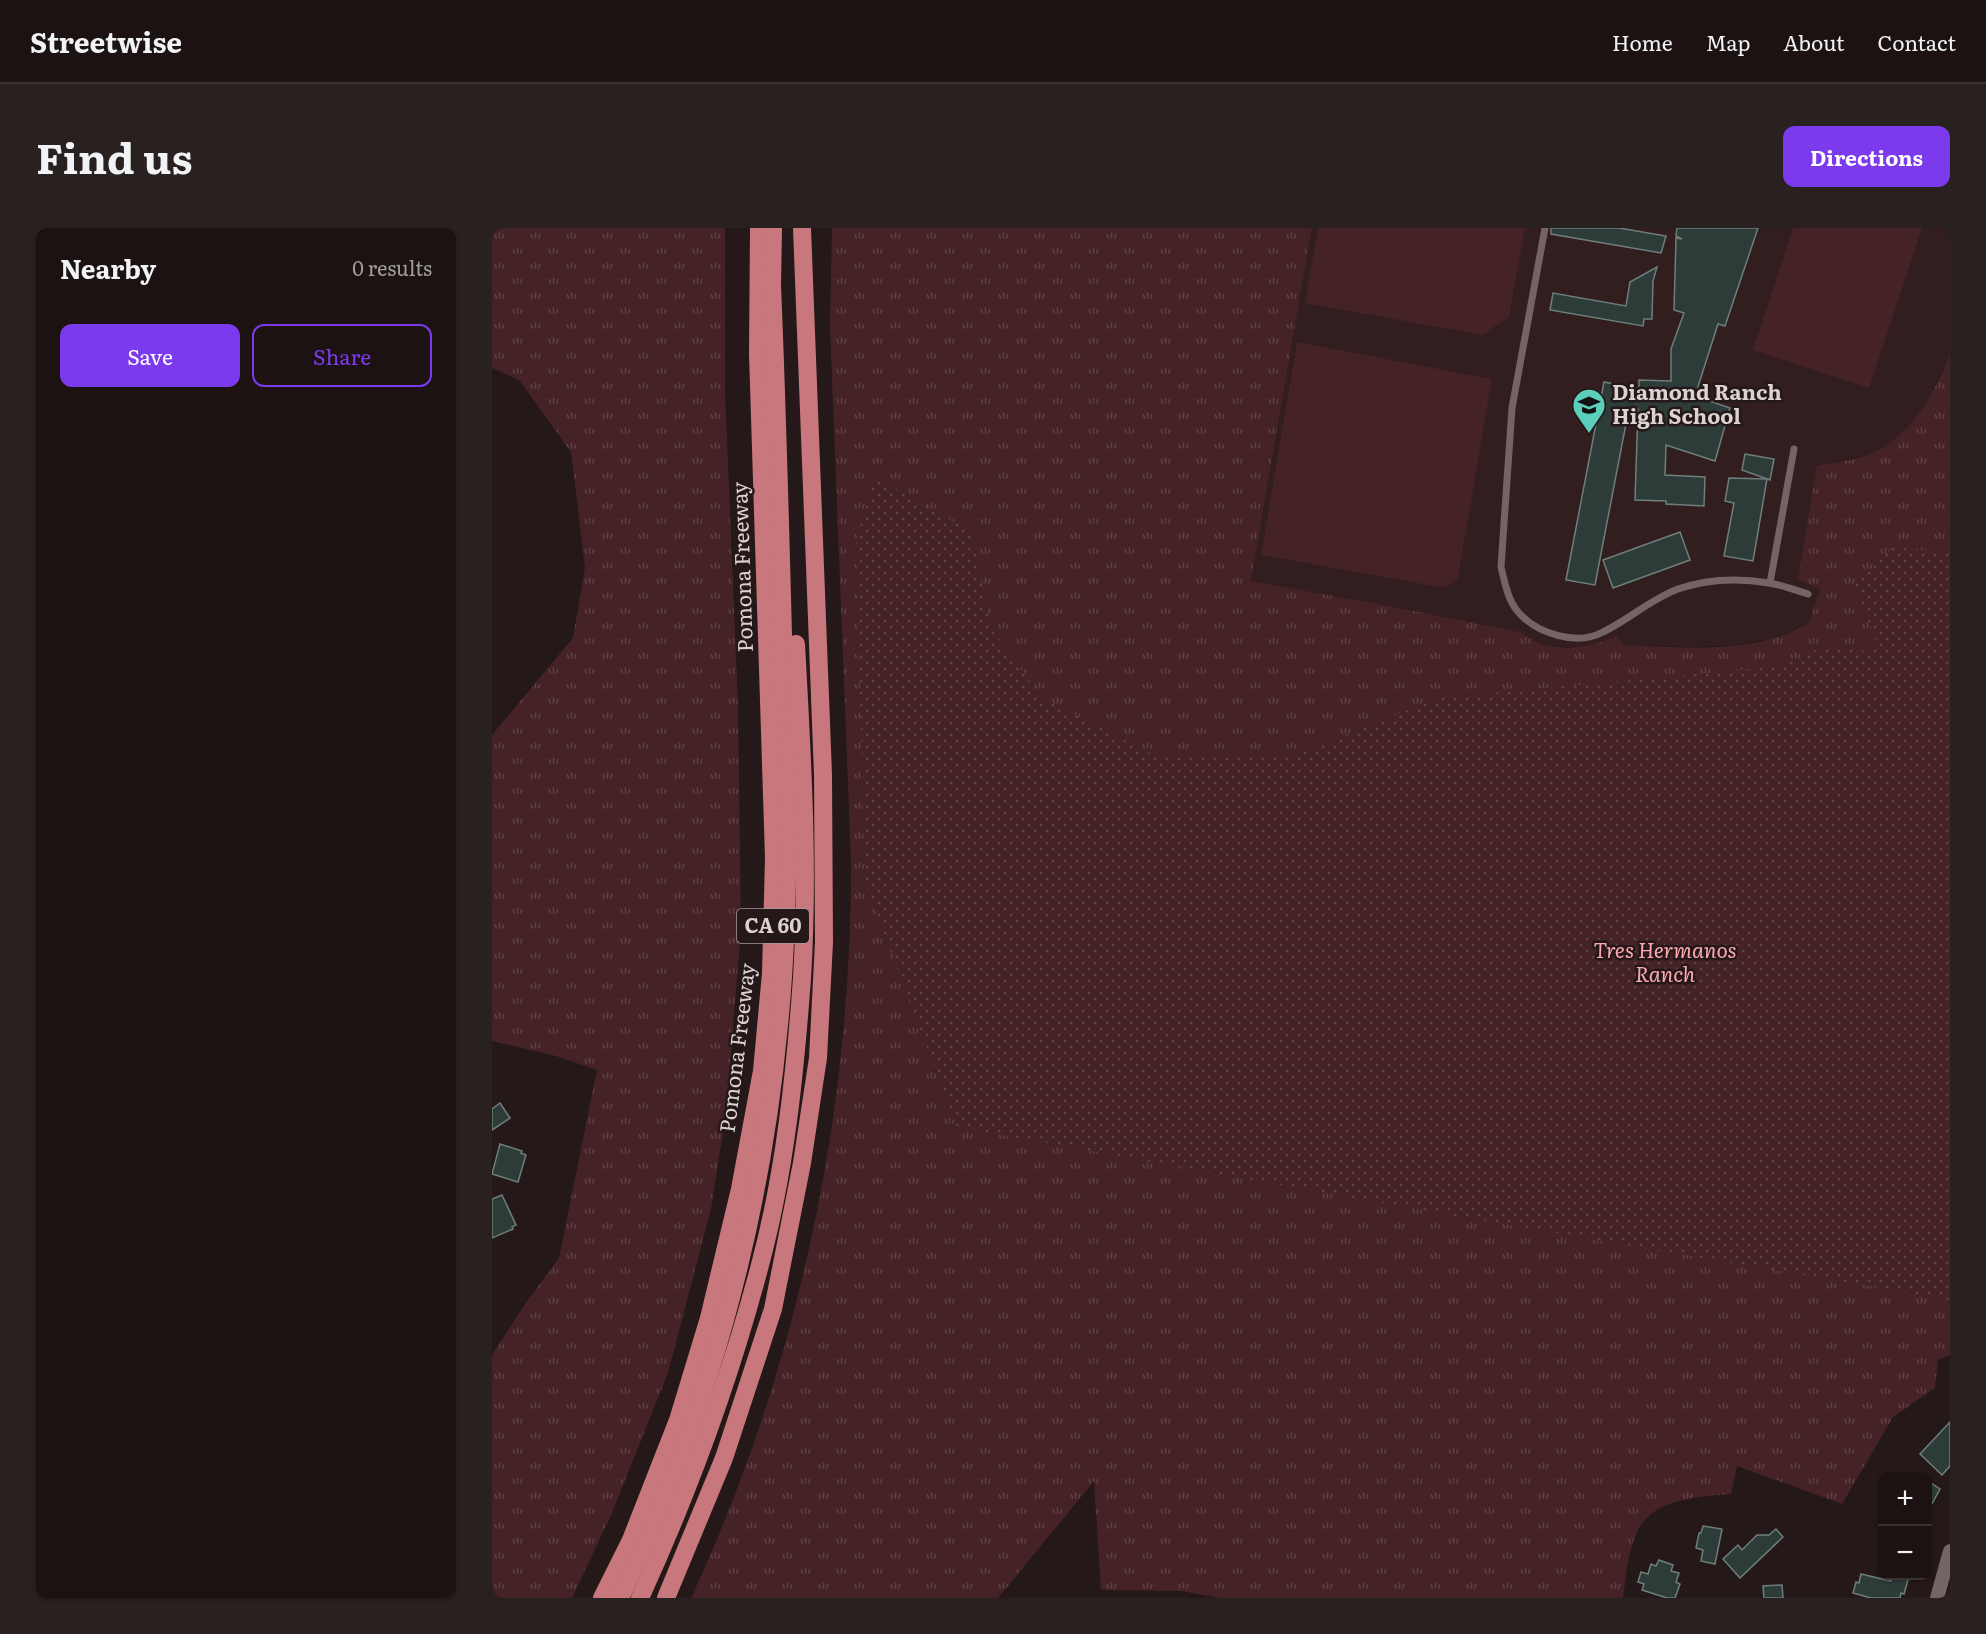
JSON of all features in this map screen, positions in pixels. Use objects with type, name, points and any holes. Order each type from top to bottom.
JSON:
[{"type":"highway","name":"Pomona Freeway","points":[[603,1598],[631,1539],[678,1420],[709,1318],[740,1189],[762,1071],[771,973],[774,858],[758,354],[759,228]]},
{"type":"highway","points":[[620,1598],[648,1541],[687,1438],[723,1325],[747,1232],[763,1153],[779,1026],[786,939],[788,852],[772,286],[773,228]]},
{"type":"highway","points":[[640,1598],[666,1543],[706,1441],[761,1264],[780,1167],[794,1067],[802,976],[805,884],[803,779],[783,309],[784,228]]},
{"type":"highway","name":"CA 60","points":[[666,1598],[724,1458],[773,1309],[802,1163],[818,1058],[824,942],[823,775],[802,228]]},
{"type":"street","points":[[1937,1598],[1950,1551]]},
{"type":"lane","points":[[1545,228],[1512,408],[1501,567],[1507,592],[1518,612],[1533,625],[1554,635],[1579,638],[1601,634],[1650,601],[1679,589],[1711,581],[1770,583],[1808,594]]},
{"type":"lane","points":[[1770,583],[1794,449]]},
{"type":"shaded area","name":"Diamond Ranch High School","points":[[1312,228],[1950,228],[1950,353],[1926,404],[1898,438],[1868,455],[1817,466],[1820,589],[1809,623],[1775,638],[1737,645],[1692,647],[1624,645],[1617,636],[1600,644],[1581,648],[1552,646],[1532,640],[1520,632],[1251,581]]},
{"type":"green space","points":[[492,228],[725,228],[725,392],[738,705],[741,930],[726,1113],[711,1209],[668,1373],[612,1513],[572,1598],[492,1598],[492,1355],[525,1304],[559,1258],[597,1070],[556,1056],[492,1041],[492,735],[573,638],[585,568],[571,452],[519,380],[492,368]]},
{"type":"green space","points":[[832,228],[1312,228],[1251,581],[1520,632],[1531,639],[1555,647],[1580,647],[1617,636],[1624,645],[1718,647],[1778,637],[1809,623],[1820,589],[1798,579],[1817,466],[1867,455],[1897,438],[1909,426],[1928,399],[1950,353],[1950,1355],[1938,1360],[1935,1388],[1893,1417],[1842,1504],[1737,1466],[1731,1494],[1679,1501],[1666,1505],[1645,1519],[1632,1546],[1623,1598],[1220,1598],[1181,1591],[1101,1590],[1094,1481],[998,1598],[691,1598],[729,1511],[761,1421],[789,1330],[811,1238],[829,1144],[841,1050],[849,955],[851,860],[830,327]]},
{"type":"green space","points":[[1318,228],[1525,228],[1509,317],[1482,335],[1305,303]]},
{"type":"green space","points":[[1793,228],[1922,228],[1869,388],[1753,350]]},
{"type":"green space","points":[[1297,342],[1492,379],[1458,578],[1445,588],[1261,555]]},
{"type":"green space","name":"Tres Hermanos Ranch","points":[[875,477],[972,532],[991,628],[1041,697],[1159,758],[1292,757],[1438,698],[1783,666],[1824,646],[1865,651],[1876,641],[1855,585],[1893,547],[1950,553],[1950,1300],[1426,1211],[957,1127],[865,883],[856,540]]},
{"type":"building","points":[[1551,228],[1619,228],[1666,236],[1661,253],[1551,234]]},
{"type":"building","points":[[1677,228],[1758,228],[1725,326],[1718,324],[1695,396],[1730,408],[1715,461],[1666,445],[1665,475],[1705,477],[1704,506],[1635,500],[1638,409],[1629,408],[1595,585],[1566,580],[1604,382],[1639,389],[1639,380],[1671,381],[1671,349],[1684,313],[1674,310],[1676,238],[1682,239],[1676,236]]},
{"type":"building","points":[[1657,267],[1653,281],[1652,319],[1644,319],[1643,326],[1550,310],[1553,293],[1626,306],[1630,282]]},
{"type":"building","points":[[1745,454],[1774,459],[1770,480],[1742,470]]},
{"type":"building","points":[[1729,478],[1767,479],[1753,561],[1724,556],[1734,503],[1725,501]]},
{"type":"building","points":[[1680,532],[1690,560],[1613,588],[1603,560]]},
{"type":"building","points":[[500,1103],[510,1118],[492,1130],[492,1109]]},
{"type":"building","points":[[500,1144],[522,1151],[521,1153],[526,1155],[518,1182],[492,1174]]},
{"type":"building","points":[[502,1195],[516,1225],[512,1227],[513,1229],[492,1238],[492,1199]]},
{"type":"building","points":[[1950,1422],[1950,1466],[1942,1475],[1920,1454]]},
{"type":"building","points":[[1932,1484],[1940,1489],[1932,1504]]},
{"type":"building","points":[[1703,1526],[1722,1529],[1715,1564],[1701,1561],[1703,1550],[1696,1548]]},
{"type":"building","points":[[1776,1529],[1783,1537],[1740,1578],[1723,1559],[1738,1545],[1742,1550],[1757,1535],[1769,1535]]},
{"type":"building","points":[[1659,1560],[1673,1565],[1671,1571],[1679,1573],[1676,1582],[1680,1584],[1675,1598],[1667,1598],[1642,1590],[1644,1584],[1638,1582],[1641,1572],[1648,1574],[1651,1564],[1656,1566]]},
{"type":"building","points":[[1861,1574],[1878,1578],[1878,1580],[1908,1580],[1904,1594],[1901,1593],[1900,1598],[1871,1598],[1853,1593],[1856,1582],[1859,1583]]},
{"type":"building","points":[[1782,1585],[1783,1598],[1764,1598],[1763,1586]]},
{"type":"place","name":"Diamond Ranch High School","points":[[1589,434]]}]
